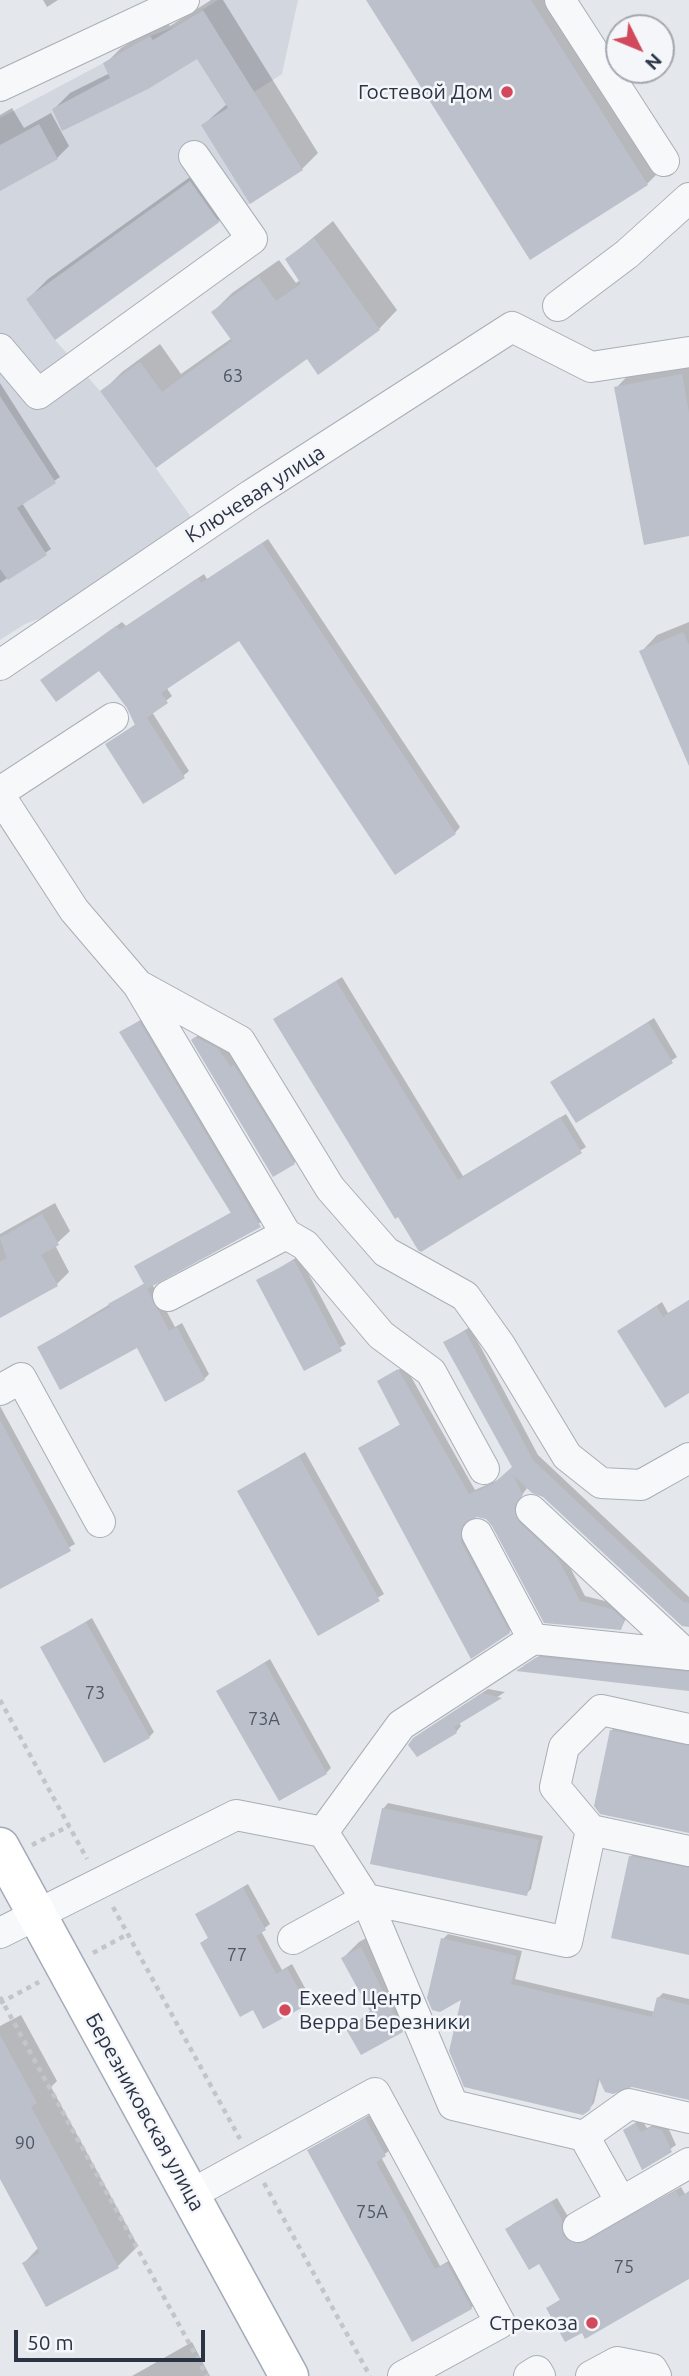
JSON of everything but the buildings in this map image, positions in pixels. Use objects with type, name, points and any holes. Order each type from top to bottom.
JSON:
[{"type":"main road","name":"Березниковская улица","points":[[0,1847],[289,2376]]},
{"type":"street","points":[[0,86],[184,0]]},
{"type":"street","points":[[560,0],[664,161]]},
{"type":"street","points":[[0,349],[38,394],[252,239],[194,156]]},
{"type":"street","points":[[558,306],[627,254],[689,198]]},
{"type":"street","name":"Ключевая улица","points":[[0,665],[251,495],[512,327],[591,367],[689,352]]},
{"type":"street","points":[[113,719],[0,794],[74,910],[138,985],[286,1234],[304,1245],[381,1335],[431,1372],[484,1469]]},
{"type":"street","points":[[138,985],[240,1041],[330,1188],[386,1252],[465,1296],[500,1345],[567,1456],[601,1483],[641,1485],[689,1458]]},
{"type":"street","points":[[168,1296],[286,1234]]},
{"type":"street","points":[[0,1390],[21,1378],[100,1522]]},
{"type":"street","points":[[531,1510],[688,1655]]},
{"type":"street","points":[[477,1534],[533,1639]]},
{"type":"street","points":[[323,1832],[401,1725],[533,1639],[688,1655]]},
{"type":"street","points":[[689,1729],[601,1710],[564,1747],[555,1787],[591,1830],[689,1851]]},
{"type":"street","points":[[0,1933],[236,1815],[323,1832],[366,1899],[453,2105],[583,2136],[621,2202]]},
{"type":"street","points":[[293,1939],[366,1899],[567,1942],[591,1830]]},
{"type":"street","points":[[190,2195],[375,2093],[500,2323],[403,2376]]},
{"type":"street","points":[[583,2136],[629,2104],[689,2118]]},
{"type":"street","points":[[578,2227],[689,2164]]},
{"type":"street","points":[[590,2376],[617,2362],[652,2369],[656,2376]]},
{"type":"street","points":[[528,2376],[537,2371],[540,2376]]},
{"type":"path","points":[[0,1700],[370,2376]]},
{"type":"path","points":[[0,1997],[207,2376]]},
{"type":"shaded area","points":[[218,0],[298,0],[282,74],[254,92],[303,170],[220,222],[55,340],[100,391],[194,521],[64,609],[25,624],[0,640],[0,118],[150,36],[176,26]]},
{"type":"place","name":"Гостевой Дом","points":[[507,92]]},
{"type":"place","name":"Exeed Центр Верра Березники","points":[[285,2010]]},
{"type":"place","name":"Стрекоза","points":[[592,2323]]}]
